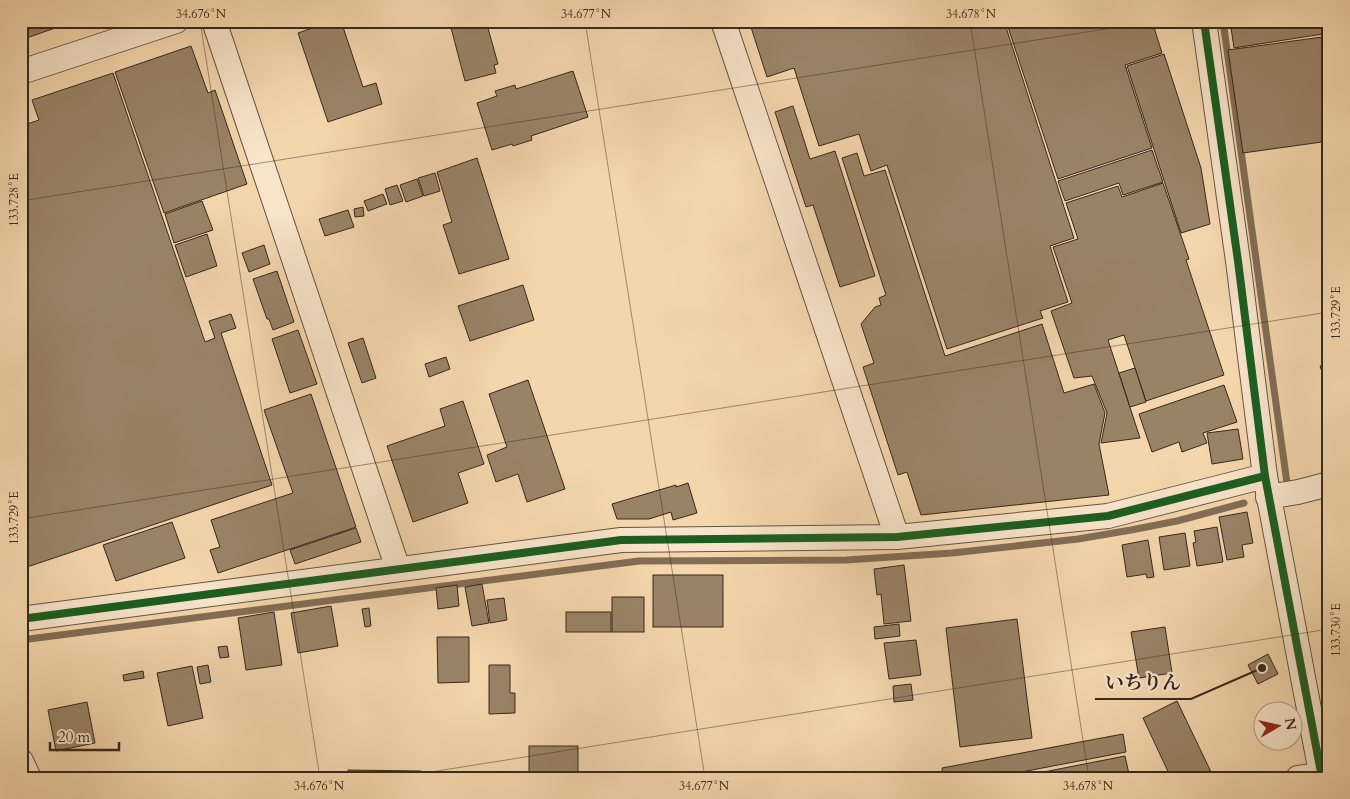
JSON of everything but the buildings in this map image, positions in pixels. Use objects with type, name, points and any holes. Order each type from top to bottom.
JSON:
[{"type":"street","points":[[21,72],[176,21]]},
{"type":"street","points":[[214,21],[398,569]]},
{"type":"street","points":[[724,21],[897,537]]},
{"type":"street","points":[[1204,21],[1238,261],[1266,487],[1314,777]]},
{"type":"street","points":[[21,619],[621,540],[897,537],[1108,516],[1266,487],[1329,484]]},
{"type":"street","points":[[21,761],[29,778]]},
{"type":"waterway","points":[[1223,21],[1287,483]]},
{"type":"waterway","points":[[21,640],[639,561],[846,560],[952,553],[1078,539],[1177,521],[1244,503]]},
{"type":"cycle path","points":[[1204,21],[1238,261],[1265,476],[1322,778]]},
{"type":"cycle path","points":[[21,619],[621,540],[897,537],[1108,516],[1265,476]]},
{"type":"place","name":"いちりん","points":[[1262,668]]}]
